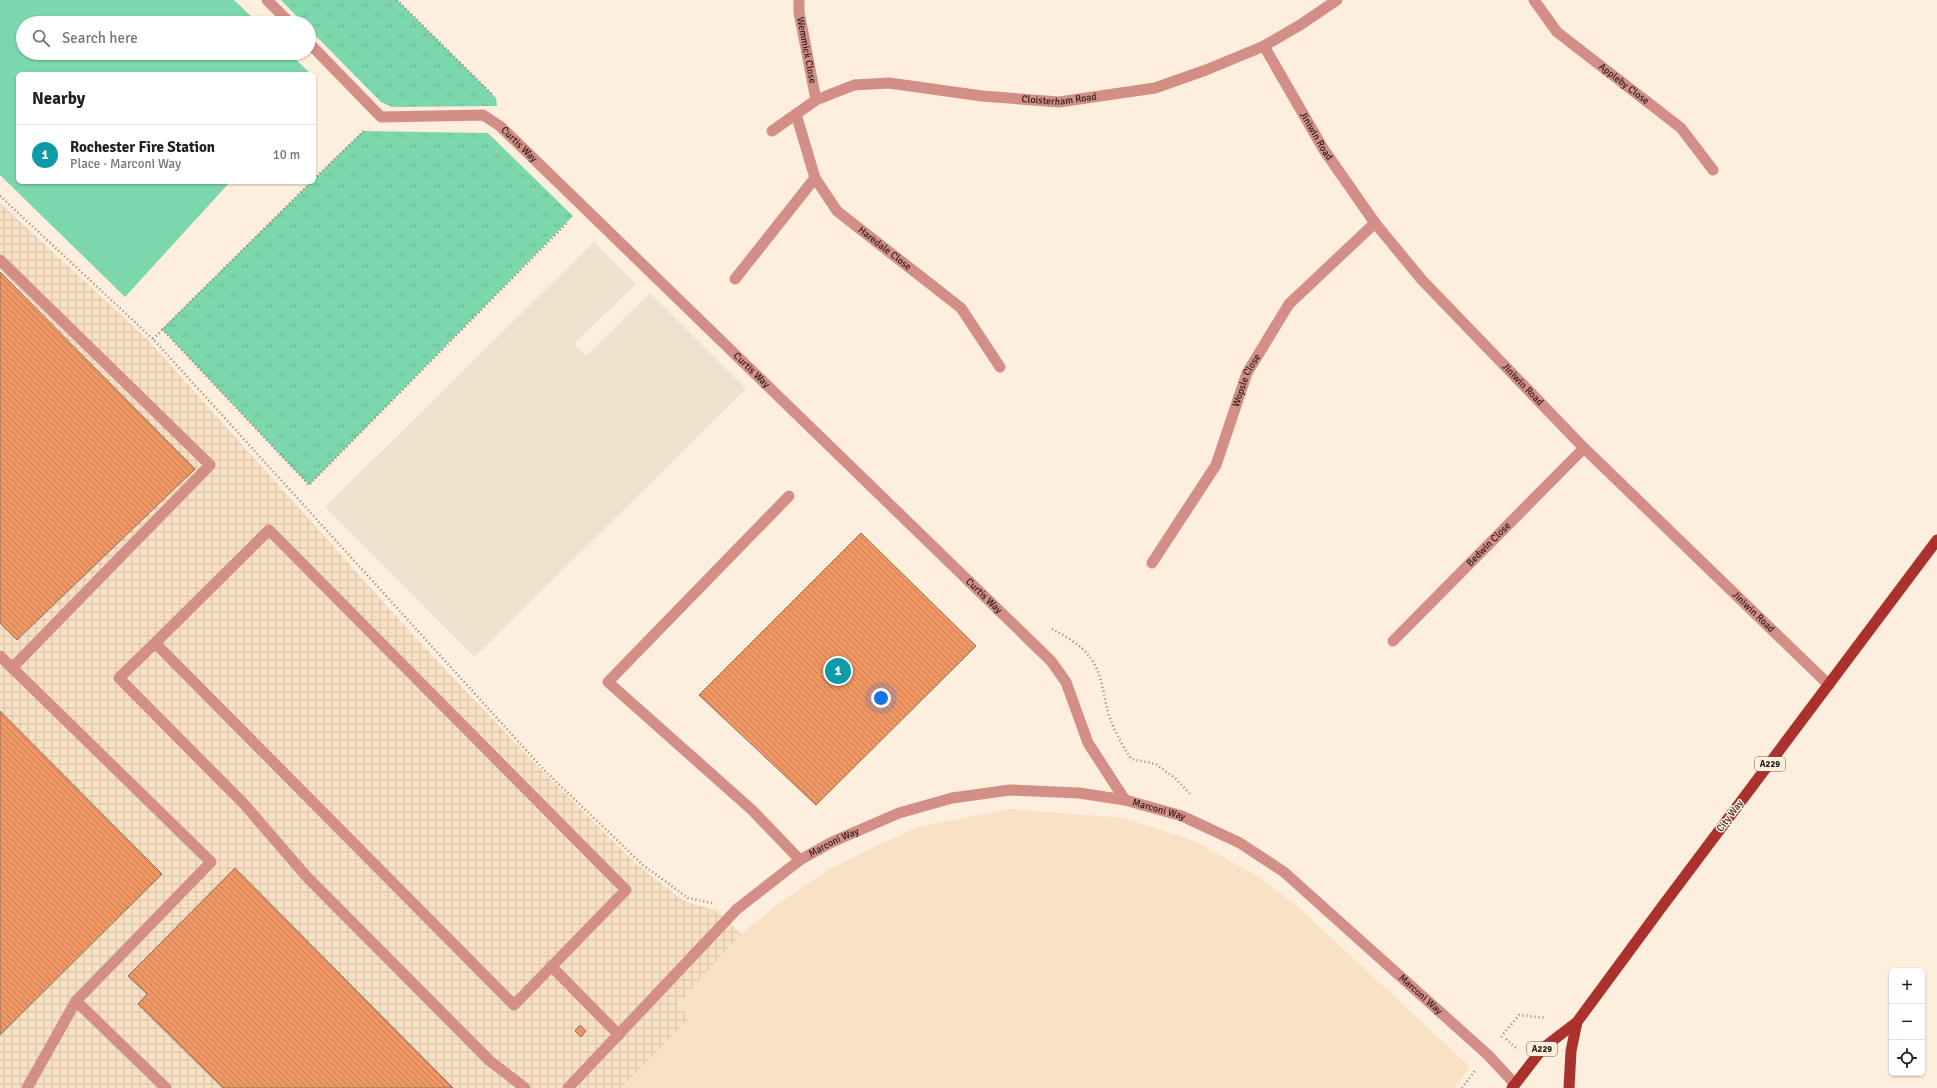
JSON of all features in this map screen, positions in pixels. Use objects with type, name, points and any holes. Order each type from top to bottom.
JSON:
[{"type":"main road","name":"City Way","points":[[1515,1087],[1543,1048],[1577,1022],[1660,908],[1937,540]]},
{"type":"main road","points":[[1569,1088],[1571,1051],[1577,1022]]},
{"type":"street","points":[[267,0],[283,16]]},
{"type":"street","name":"Wemmick Close","points":[[799,0],[799,12],[816,100]]},
{"type":"street","name":"Cloisterham Road","points":[[772,131],[816,100],[854,85],[889,82],[982,96],[1059,102],[1155,88],[1206,70],[1264,46],[1300,25],[1337,0]]},
{"type":"street","name":"Appleby Close","points":[[1534,0],[1557,32],[1681,128],[1713,170]]},
{"type":"street","name":"Jiniwin Road","points":[[1264,46],[1324,150],[1376,222],[1422,280],[1584,448],[1829,685]]},
{"type":"street","name":"Curtis Way","points":[[316,50],[381,117],[483,115],[500,126],[1051,661],[1066,682],[1088,743],[1124,800]]},
{"type":"street","name":"Haredale Close","points":[[796,114],[815,178],[837,211],[961,308],[1000,367]]},
{"type":"street","points":[[735,279],[815,178]]},
{"type":"street","name":"Wopsle Close","points":[[1152,564],[1216,465],[1247,373],[1289,304],[1376,222]]},
{"type":"street","points":[[0,260],[210,466],[12,668]]},
{"type":"street","name":"Bedwin Close","points":[[1393,641],[1584,448]]},
{"type":"street","points":[[789,496],[608,682],[752,810],[800,860]]},
{"type":"street","points":[[155,643],[514,1005],[626,890],[269,530],[119,678],[244,804],[307,877],[490,1061],[525,1088]]},
{"type":"street","points":[[0,656],[212,862],[76,1001],[27,1088]]},
{"type":"street","name":"Marconi Way","points":[[568,1088],[737,909],[800,860],[832,842],[899,813],[952,798],[1010,790],[1079,793],[1124,800],[1182,816],[1240,843],[1284,872],[1488,1055],[1515,1087]]},
{"type":"street","points":[[551,966],[619,1035]]},
{"type":"street","points":[[76,1001],[166,1088]]},
{"type":"path","points":[[397,0],[496,98]]},
{"type":"path","points":[[316,177],[363,131],[370,131]]},
{"type":"path","points":[[153,339],[309,184]]},
{"type":"path","points":[[0,196],[153,339],[545,771],[644,865],[688,898],[737,909]]},
{"type":"path","points":[[162,329],[309,485],[573,216]]},
{"type":"path","points":[[1502,1036],[1519,1015]]},
{"type":"path","points":[[1462,1088],[1472,1075]]},
{"type":"shaded area","points":[[0,203],[148,340],[413,635],[535,764],[634,862],[682,900],[717,911],[741,934],[678,1005],[691,1017],[622,1088],[0,1088]]},
{"type":"shaded area","points":[[594,242],[636,284],[574,344],[586,356],[650,293],[746,389],[474,657],[325,507]]},
{"type":"shaded area","points":[[1009,809],[1124,818],[1192,840],[1254,874],[1296,905],[1470,1067],[1454,1088],[622,1088],[690,1017],[677,1005],[741,934],[782,901],[833,867],[917,827]]},
{"type":"green space","points":[[0,0],[234,0],[251,16],[16,16],[16,60],[296,60],[309,72],[16,72],[16,184],[228,184],[125,297],[0,175]]},
{"type":"green space","points":[[281,0],[397,0],[496,98],[497,106],[392,107],[381,102],[316,36],[316,16],[296,16]]},
{"type":"green space","points":[[363,131],[488,133],[573,216],[309,485],[162,329],[309,184],[316,184],[316,177]]},
{"type":"building","points":[[0,272],[195,469],[17,640],[0,623]]},
{"type":"building","points":[[861,533],[976,646],[816,805],[699,695]]},
{"type":"building","points":[[0,711],[162,874],[0,1035]]},
{"type":"building","points":[[235,868],[453,1088],[223,1088],[138,1004],[147,994],[128,976]]},
{"type":"building","points":[[580,1025],[586,1031],[581,1037],[575,1031]]},
{"type":"place","name":"Rochester Fire Station","points":[[838,671]]}]
